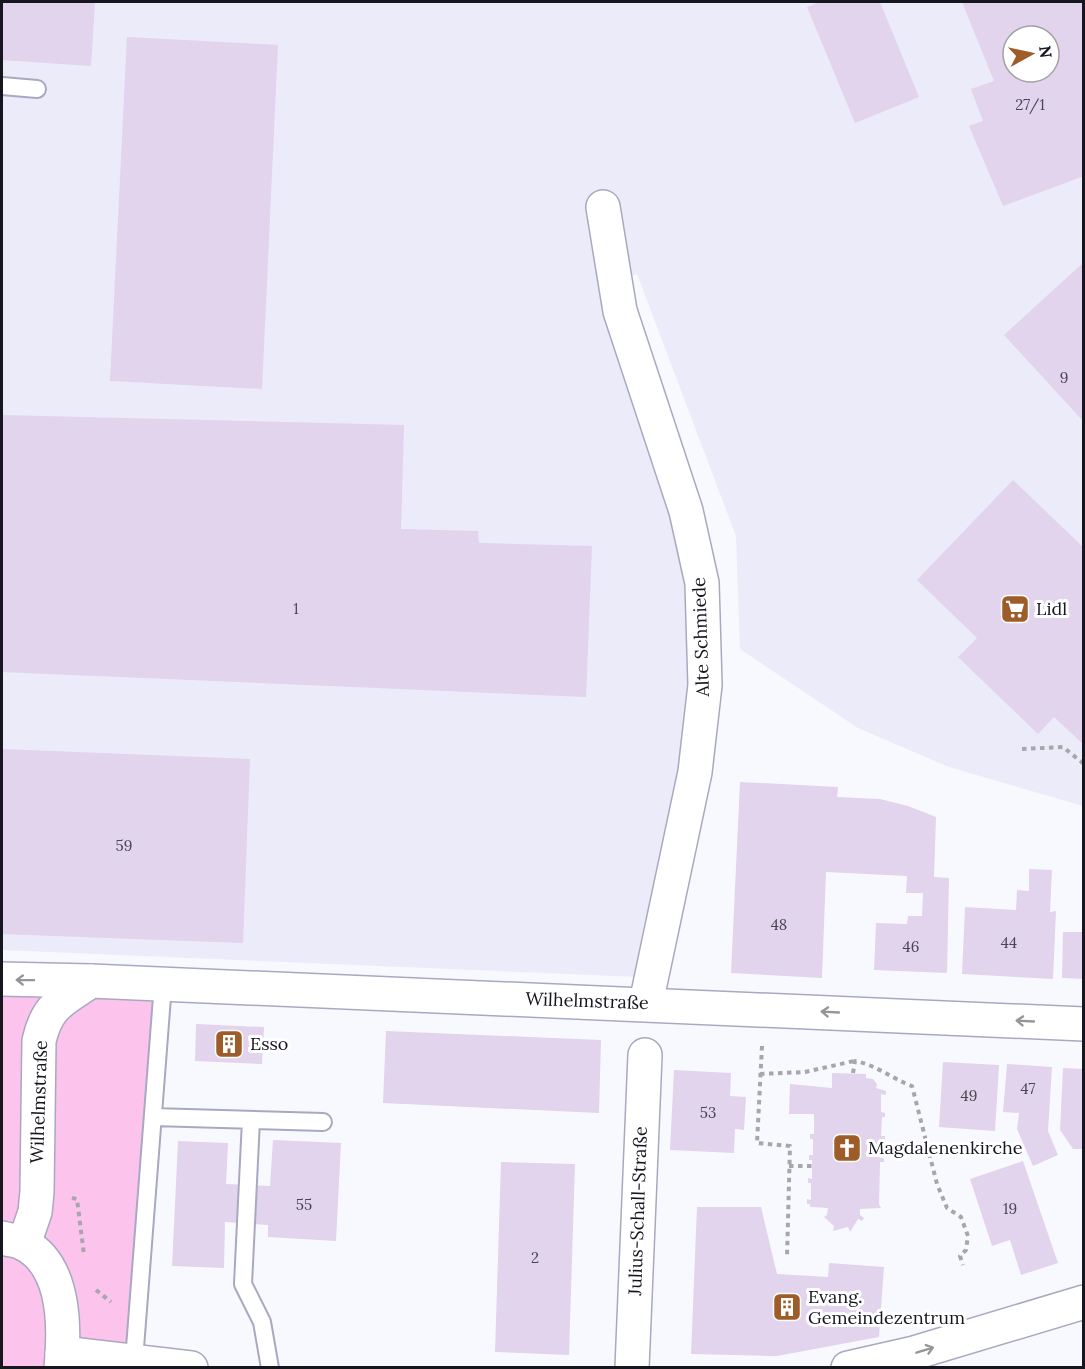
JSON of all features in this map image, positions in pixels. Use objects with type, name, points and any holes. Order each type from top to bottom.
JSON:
[{"type":"street","name":"Alte Schmiede","points":[[603,207],[620,311],[686,511],[702,583],[705,685],[695,772],[646,1003]]},
{"type":"street","name":"Wilhelmstraße","points":[[2,979],[646,1003],[1083,1024]]},
{"type":"street","name":"Wilhelmstraße","points":[[13,1241],[35,1212],[39,1041],[42,1025],[51,1008],[91,981]]},
{"type":"street","name":"Julius-Schall-Straße","points":[[632,1368],[645,1055]]},
{"type":"street","points":[[13,1241],[45,1262],[56,1285],[63,1317],[62,1360],[134,1361],[191,1368]]},
{"type":"street","points":[[848,1368],[914,1353],[1083,1302]]},
{"type":"lane","points":[[2,86],[37,89]]},
{"type":"lane","points":[[134,1361],[163,984]]},
{"type":"lane","points":[[153,1117],[323,1122]]},
{"type":"lane","points":[[251,1120],[243,1284],[262,1322],[270,1368]]},
{"type":"path","points":[[1022,749],[1064,747],[1083,764]]},
{"type":"path","points":[[763,1008],[757,1143],[790,1146],[787,1257]]},
{"type":"path","points":[[760,1074],[805,1072],[855,1061],[872,1064],[889,1077],[912,1086],[937,1184],[947,1208],[961,1217],[968,1236],[966,1250],[960,1256],[963,1265]]},
{"type":"path","points":[[853,1073],[855,1061]]},
{"type":"path","points":[[789,1166],[812,1166]]},
{"type":"shaded area","points":[[2,2],[1083,2],[1083,806],[949,767],[858,728],[740,649],[736,536],[637,274],[606,286],[678,509],[697,688],[640,977],[2,950]]},
{"type":"shaded area","points":[[2,986],[157,989],[128,1367],[2,1368]]},
{"type":"building","points":[[2,2],[95,2],[91,66],[2,60]]},
{"type":"building","points":[[820,2],[880,2],[919,97],[855,123],[807,7]]},
{"type":"building","points":[[962,2],[1084,2],[1084,176],[1003,206],[969,126],[983,121],[971,89],[994,81]]},
{"type":"building","points":[[127,37],[278,45],[262,389],[110,381]]},
{"type":"building","points":[[1084,262],[1084,422],[1004,335]]},
{"type":"building","points":[[2,415],[404,425],[401,529],[478,531],[479,543],[592,546],[586,697],[2,672]]},
{"type":"building","name":"Lidl","points":[[1013,480],[1084,548],[1084,745],[1054,717],[1038,734],[958,657],[977,638],[917,580]]},
{"type":"building","points":[[2,749],[250,759],[243,943],[2,934]]},
{"type":"building","points":[[740,782],[838,787],[837,797],[880,799],[908,806],[936,817],[934,877],[949,878],[947,973],[874,970],[876,923],[907,924],[908,916],[922,916],[923,893],[906,893],[907,876],[826,872],[822,978],[731,973]]},
{"type":"building","points":[[1029,869],[1052,870],[1050,912],[1056,911],[1053,979],[962,974],[965,907],[1016,910],[1017,890],[1029,891]]},
{"type":"building","points":[[1063,932],[1084,932],[1084,979],[1062,978]]},
{"type":"building","name":"Esso","points":[[196,1024],[264,1027],[262,1064],[195,1061]]},
{"type":"building","points":[[386,1031],[601,1040],[599,1113],[383,1103]]},
{"type":"building","points":[[943,1062],[999,1065],[995,1131],[939,1127]]},
{"type":"building","points":[[1007,1064],[1052,1067],[1048,1131],[1058,1155],[1033,1166],[1017,1129],[1019,1113],[1003,1112]]},
{"type":"building","points":[[1063,1068],[1084,1069],[1084,1149],[1073,1149],[1060,1130]]},
{"type":"building","points":[[674,1070],[731,1073],[730,1096],[746,1097],[744,1130],[735,1129],[734,1153],[670,1150]]},
{"type":"building","name":"Magdalenenkirche","points":[[832,1073],[866,1074],[866,1078],[873,1079],[877,1084],[876,1088],[886,1091],[886,1095],[881,1094],[881,1112],[885,1113],[885,1117],[882,1117],[881,1136],[885,1136],[885,1141],[881,1141],[880,1158],[884,1158],[884,1162],[880,1162],[879,1204],[881,1208],[860,1209],[860,1215],[864,1218],[862,1221],[858,1219],[850,1232],[848,1227],[833,1231],[834,1226],[824,1217],[827,1215],[828,1208],[810,1207],[810,1204],[807,1204],[807,1199],[811,1200],[811,1183],[808,1183],[808,1178],[812,1179],[812,1160],[809,1160],[809,1155],[813,1155],[813,1139],[810,1139],[810,1134],[814,1134],[814,1114],[789,1114],[790,1084],[832,1088]]},
{"type":"building","points":[[273,1140],[341,1143],[336,1241],[268,1237],[268,1225],[225,1222],[224,1268],[172,1266],[178,1141],[228,1143],[226,1184],[270,1186]]},
{"type":"building","points":[[1023,1161],[1058,1263],[1021,1275],[1010,1240],[992,1246],[970,1179]]},
{"type":"building","points":[[501,1162],[575,1164],[569,1355],[495,1352]]},
{"type":"building","name":"Evang. Gemeindezentrum","points":[[697,1207],[761,1207],[777,1274],[828,1277],[829,1263],[884,1267],[879,1337],[777,1356],[691,1354]]},
{"type":"place","name":"Lidl","points":[[1015,609]]},
{"type":"place","name":"Esso","points":[[229,1044]]},
{"type":"place","name":"Magdalenenkirche","points":[[847,1148]]},
{"type":"place","name":"Evang. Gemeindezentrum","points":[[787,1307]]}]
